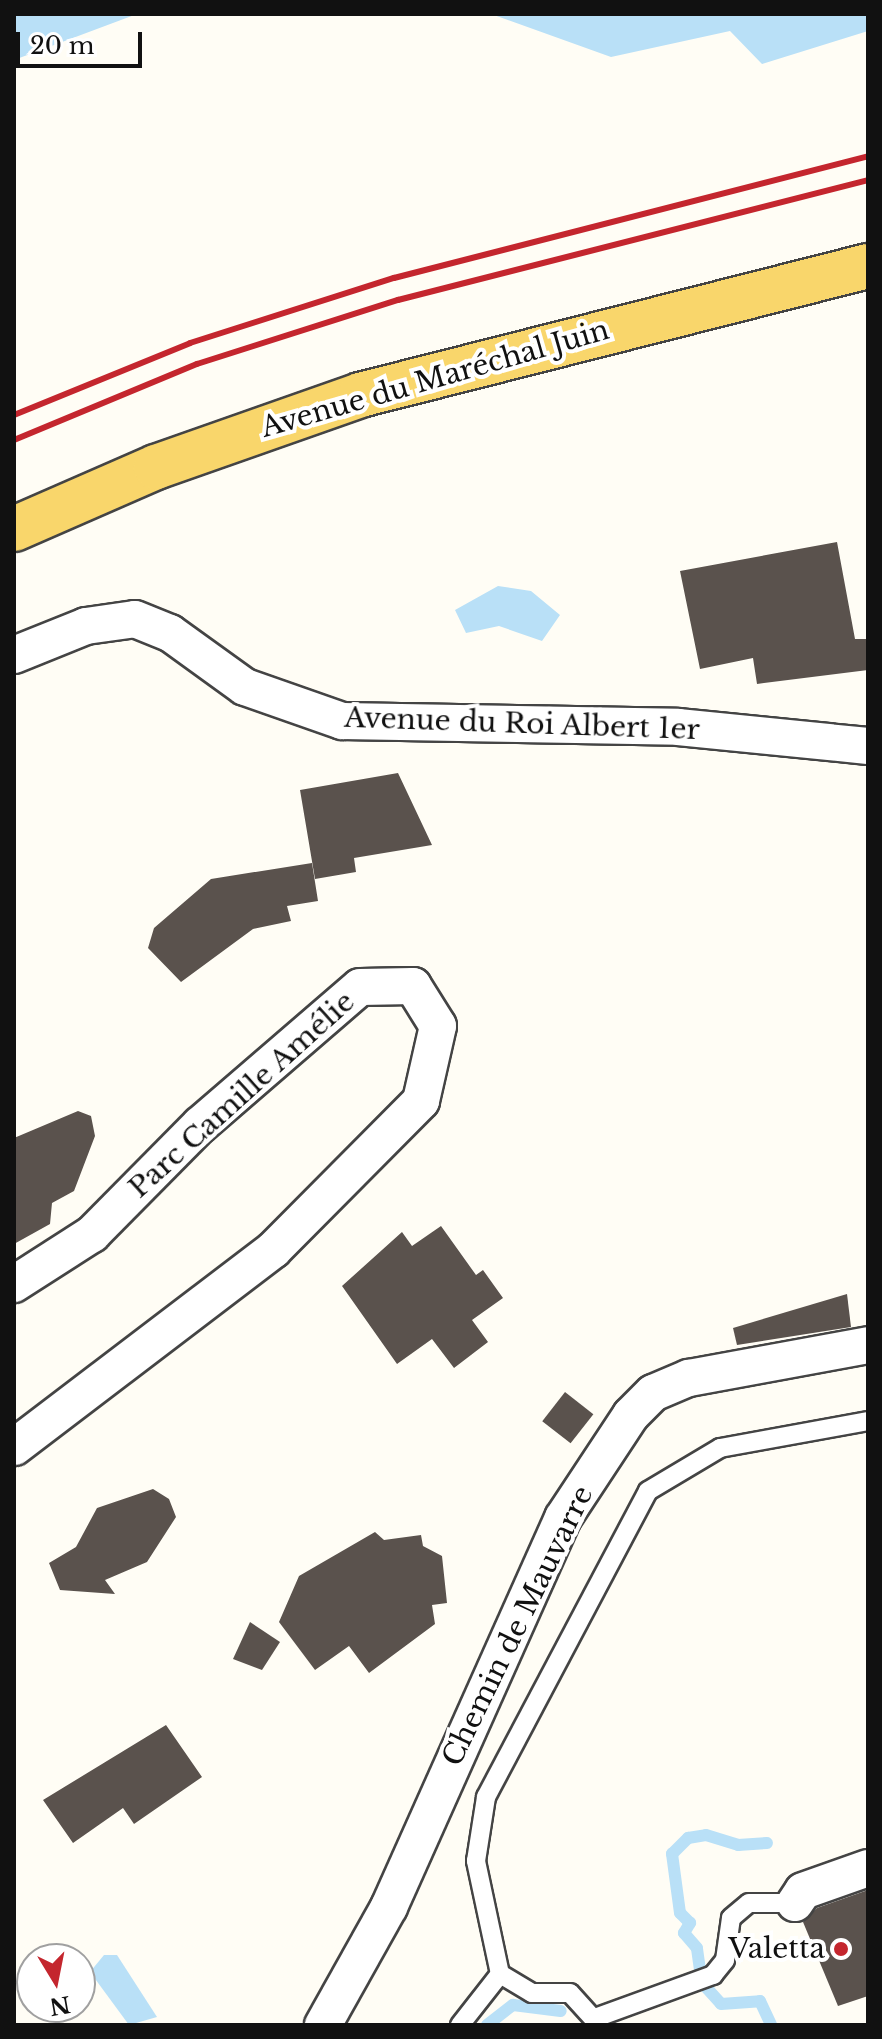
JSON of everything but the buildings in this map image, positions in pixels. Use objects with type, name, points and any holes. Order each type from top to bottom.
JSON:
[{"type":"main road","name":"Avenue du Maréchal Juin","points":[[14,529],[156,467],[360,395],[868,266]]},
{"type":"street","name":"Avenue du Roi Albert 1er","points":[[14,655],[86,626],[135,619],[170,633],[245,687],[342,721],[678,727],[868,746]]},
{"type":"street","name":"Parc Camille Amélie","points":[[14,1284],[92,1234],[200,1125],[360,987],[413,986],[438,1026],[421,1101],[273,1250],[14,1447]]},
{"type":"street","name":"Chemin de Mauvarre","points":[[323,2025],[389,1907],[563,1518],[631,1415],[653,1393],[689,1378],[868,1345]]},
{"type":"street","points":[[795,1903],[803,1891],[868,1868]]},
{"type":"lane","points":[[795,1903],[749,1903],[731,1918],[725,1960],[713,1975],[597,2022],[570,1993],[532,1993],[500,1974],[476,1861],[486,1797],[648,1491],[720,1448],[868,1421]]},
{"type":"lane","points":[[460,2025],[500,1974]]},
{"type":"water","points":[[14,14],[137,14],[14,60]]},
{"type":"water","points":[[491,14],[868,14],[868,31],[762,64],[730,31],[611,57]]},
{"type":"water","points":[[498,586],[531,591],[560,615],[542,641],[499,626],[466,633],[455,610]]},
{"type":"water","points":[[104,1955],[117,1955],[157,2017],[129,2025],[96,1980],[96,1965]]},
{"type":"waterway","points":[[700,1970],[697,1948],[684,1933],[690,1923],[680,1913],[672,1854],[688,1838],[706,1835],[738,1845],[767,1843]]},
{"type":"waterway","points":[[704,1985],[721,2004],[760,2001],[771,2025]]},
{"type":"waterway","points":[[487,2025],[513,2005],[561,2011]]},
{"type":"railway","points":[[14,415],[190,343],[394,278],[868,156]]},
{"type":"railway","points":[[14,440],[197,364],[398,300],[868,180]]},
{"type":"place","name":"Valetta","points":[[841,1949]]}]
